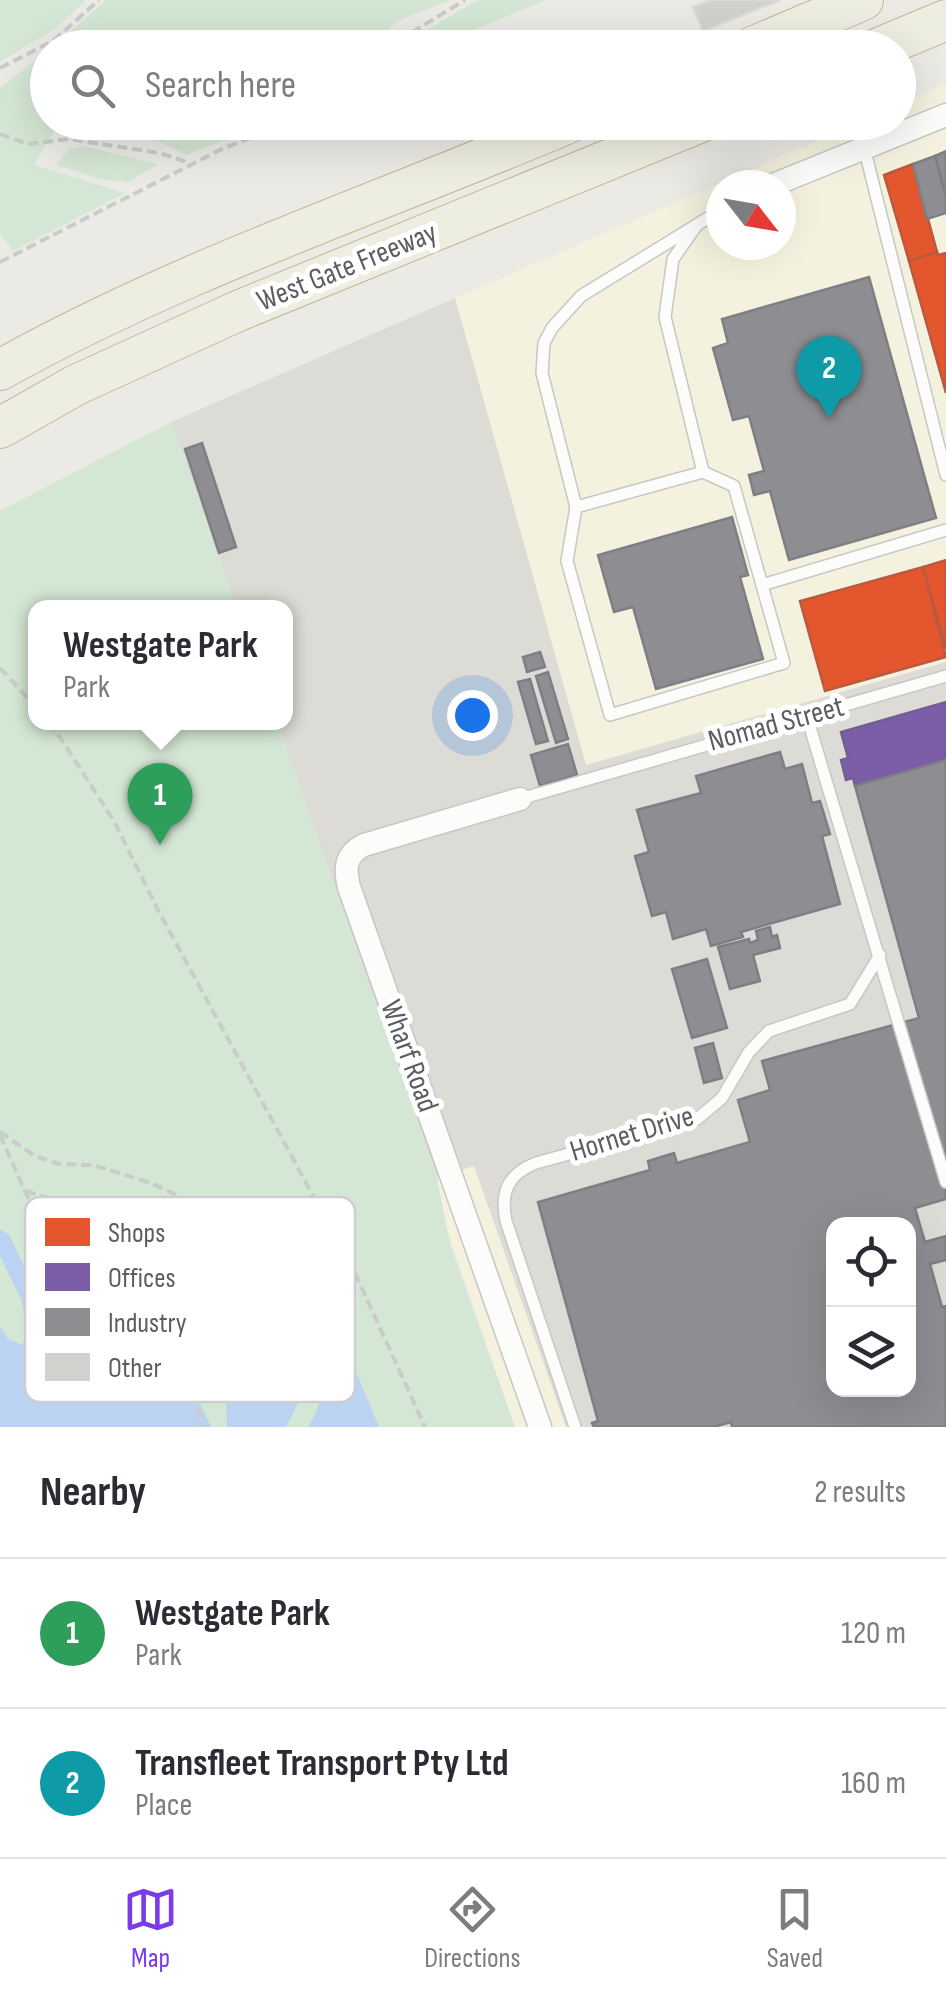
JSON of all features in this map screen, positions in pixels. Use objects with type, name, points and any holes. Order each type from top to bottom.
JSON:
[{"type":"highway","points":[[792,30],[862,0]]},
{"type":"highway","points":[[916,33],[946,20]]},
{"type":"highway","name":"West Gate Freeway","points":[[0,370],[54,340],[219,265],[527,140]]},
{"type":"highway","name":"West Gate Freeway","points":[[0,428],[76,385],[238,311],[657,140]]},
{"type":"street","points":[[916,127],[946,116]]},
{"type":"street","points":[[796,175],[883,140]]},
{"type":"street","name":"Wharf Road","points":[[520,799],[364,844],[349,856],[346,870],[354,903],[540,1427]]},
{"type":"lane","points":[[864,147],[946,476]]},
{"type":"lane","points":[[576,506],[703,472],[734,486],[784,663],[610,715],[568,561],[576,506],[542,373],[544,343],[581,296],[706,219]]},
{"type":"lane","points":[[697,225],[674,258],[666,288],[665,317],[703,472]]},
{"type":"lane","points":[[762,585],[946,530]]},
{"type":"lane","name":"Nomad Street","points":[[520,799],[946,676]]},
{"type":"lane","points":[[807,717],[946,1182]]},
{"type":"lane","name":"Hornet Drive","points":[[575,1427],[506,1221],[503,1208],[507,1185],[522,1168],[536,1163],[697,1118],[722,1098],[748,1052],[769,1030],[850,1004],[880,955]]},
{"type":"path","points":[[65,30],[98,0]]},
{"type":"path","points":[[411,30],[465,0]]},
{"type":"path","points":[[0,68],[30,53]]},
{"type":"path","points":[[0,134],[28,144],[61,140]]},
{"type":"path","points":[[75,140],[159,153],[192,164]]},
{"type":"path","points":[[0,262],[245,140]]},
{"type":"path","points":[[0,668],[28,698]]},
{"type":"path","points":[[55,730],[114,821],[314,1197]]},
{"type":"path","points":[[0,1134],[35,1156],[59,1164],[93,1166],[150,1183],[180,1197]]},
{"type":"path","points":[[0,1134],[28,1197]]},
{"type":"path","points":[[24,1190],[44,1197]]},
{"type":"path","points":[[355,1273],[425,1427]]},
{"type":"path","points":[[196,1402],[202,1427]]},
{"type":"shaded area","points":[[946,84],[946,1427],[515,1427],[275,730],[293,730],[293,600],[232,600],[171,422],[706,189],[706,260],[796,260],[796,170],[750,170],[819,140],[916,140],[916,97]]},
{"type":"shaded area","points":[[455,298],[586,765],[946,662],[946,1427],[566,1427],[474,1166],[437,1178],[279,730],[293,730],[293,600],[234,600],[171,422]]},
{"type":"green space","points":[[0,0],[86,0],[53,30],[30,30],[30,44],[0,62]]},
{"type":"green space","points":[[106,0],[451,0],[397,21],[388,30],[72,30]]},
{"type":"green space","points":[[478,0],[546,0],[474,30],[426,30]]},
{"type":"green space","points":[[30,65],[30,140],[49,140],[34,165],[125,193],[13,251],[0,233],[0,88]]},
{"type":"green space","points":[[155,140],[224,140],[187,155]]},
{"type":"green space","points":[[87,147],[158,164],[128,182],[101,179],[56,165],[70,148]]},
{"type":"green space","points":[[171,422],[234,600],[28,600],[28,730],[279,730],[437,1178],[450,1244],[515,1427],[0,1427],[0,511]]},
{"type":"water","points":[[0,1229],[9,1235],[25,1267],[25,1316],[21,1299],[0,1256]]},
{"type":"water","points":[[0,1327],[8,1339],[22,1345],[25,1340],[25,1402],[200,1402],[211,1427],[0,1427]]},
{"type":"water","points":[[355,1370],[379,1427],[308,1427],[319,1402],[355,1402]]},
{"type":"water","points":[[299,1402],[286,1427],[227,1427],[226,1405]]},
{"type":"building: Shops","points":[[913,164],[937,252],[909,261],[884,175]]},
{"type":"building: Shops","points":[[946,253],[946,393],[909,261]]},
{"type":"building: Shops","points":[[946,560],[946,649],[923,567]]},
{"type":"building: Shops","points":[[923,567],[946,657],[825,691],[800,601]]},
{"type":"building: Offices","points":[[946,702],[946,760],[855,786],[853,778],[846,780],[841,760],[848,758],[841,732]]},
{"type":"building: Industry","points":[[946,151],[946,197],[935,156]]},
{"type":"building: Industry","points":[[935,156],[946,197],[946,213],[927,219],[913,164]]},
{"type":"building: Industry","points":[[869,277],[936,518],[789,560],[770,491],[754,495],[749,475],[764,471],[749,416],[733,420],[713,348],[728,343],[722,319]]},
{"type":"building: Industry","points":[[202,443],[236,547],[219,553],[185,449]]},
{"type":"building: Industry","points":[[732,517],[748,575],[740,577],[763,659],[656,689],[633,607],[614,612],[598,555]]},
{"type":"building: Industry","points":[[540,652],[545,667],[527,672],[523,657]]},
{"type":"building: Industry","points":[[548,672],[568,739],[556,743],[536,676]]},
{"type":"building: Industry","points":[[530,679],[548,741],[536,744],[518,682]]},
{"type":"building: Industry","points":[[568,744],[577,775],[540,786],[531,755]]},
{"type":"building: Industry","points":[[780,752],[785,769],[802,764],[812,803],[820,801],[830,834],[822,836],[840,904],[741,932],[743,937],[711,946],[706,929],[673,939],[666,912],[652,916],[635,856],[649,852],[637,810],[701,793],[696,776]]},
{"type":"building: Industry","points":[[946,760],[946,1199],[915,1208],[925,1242],[946,1236],[946,1260],[930,1264],[942,1307],[946,1306],[946,1427],[732,1427],[731,1422],[714,1427],[594,1427],[592,1423],[598,1421],[538,1202],[650,1170],[648,1161],[674,1153],[677,1163],[750,1142],[738,1100],[770,1090],[762,1061],[919,1018],[855,786]]},
{"type":"building: Industry","points":[[770,927],[780,948],[753,955],[760,981],[730,989],[718,947],[758,940],[756,931]]},
{"type":"building: Industry","points":[[707,959],[727,1028],[692,1038],[672,969]]},
{"type":"building: Industry","points":[[713,1043],[722,1078],[704,1083],[695,1048]]},
{"type":"building: Other","points":[[711,0],[780,0],[705,30],[693,7]]},
{"type":"place","name":"Transfleet Transport Pty Ltd","points":[[829,418]]},
{"type":"place","name":"Westgate Park","points":[[160,845]]}]
